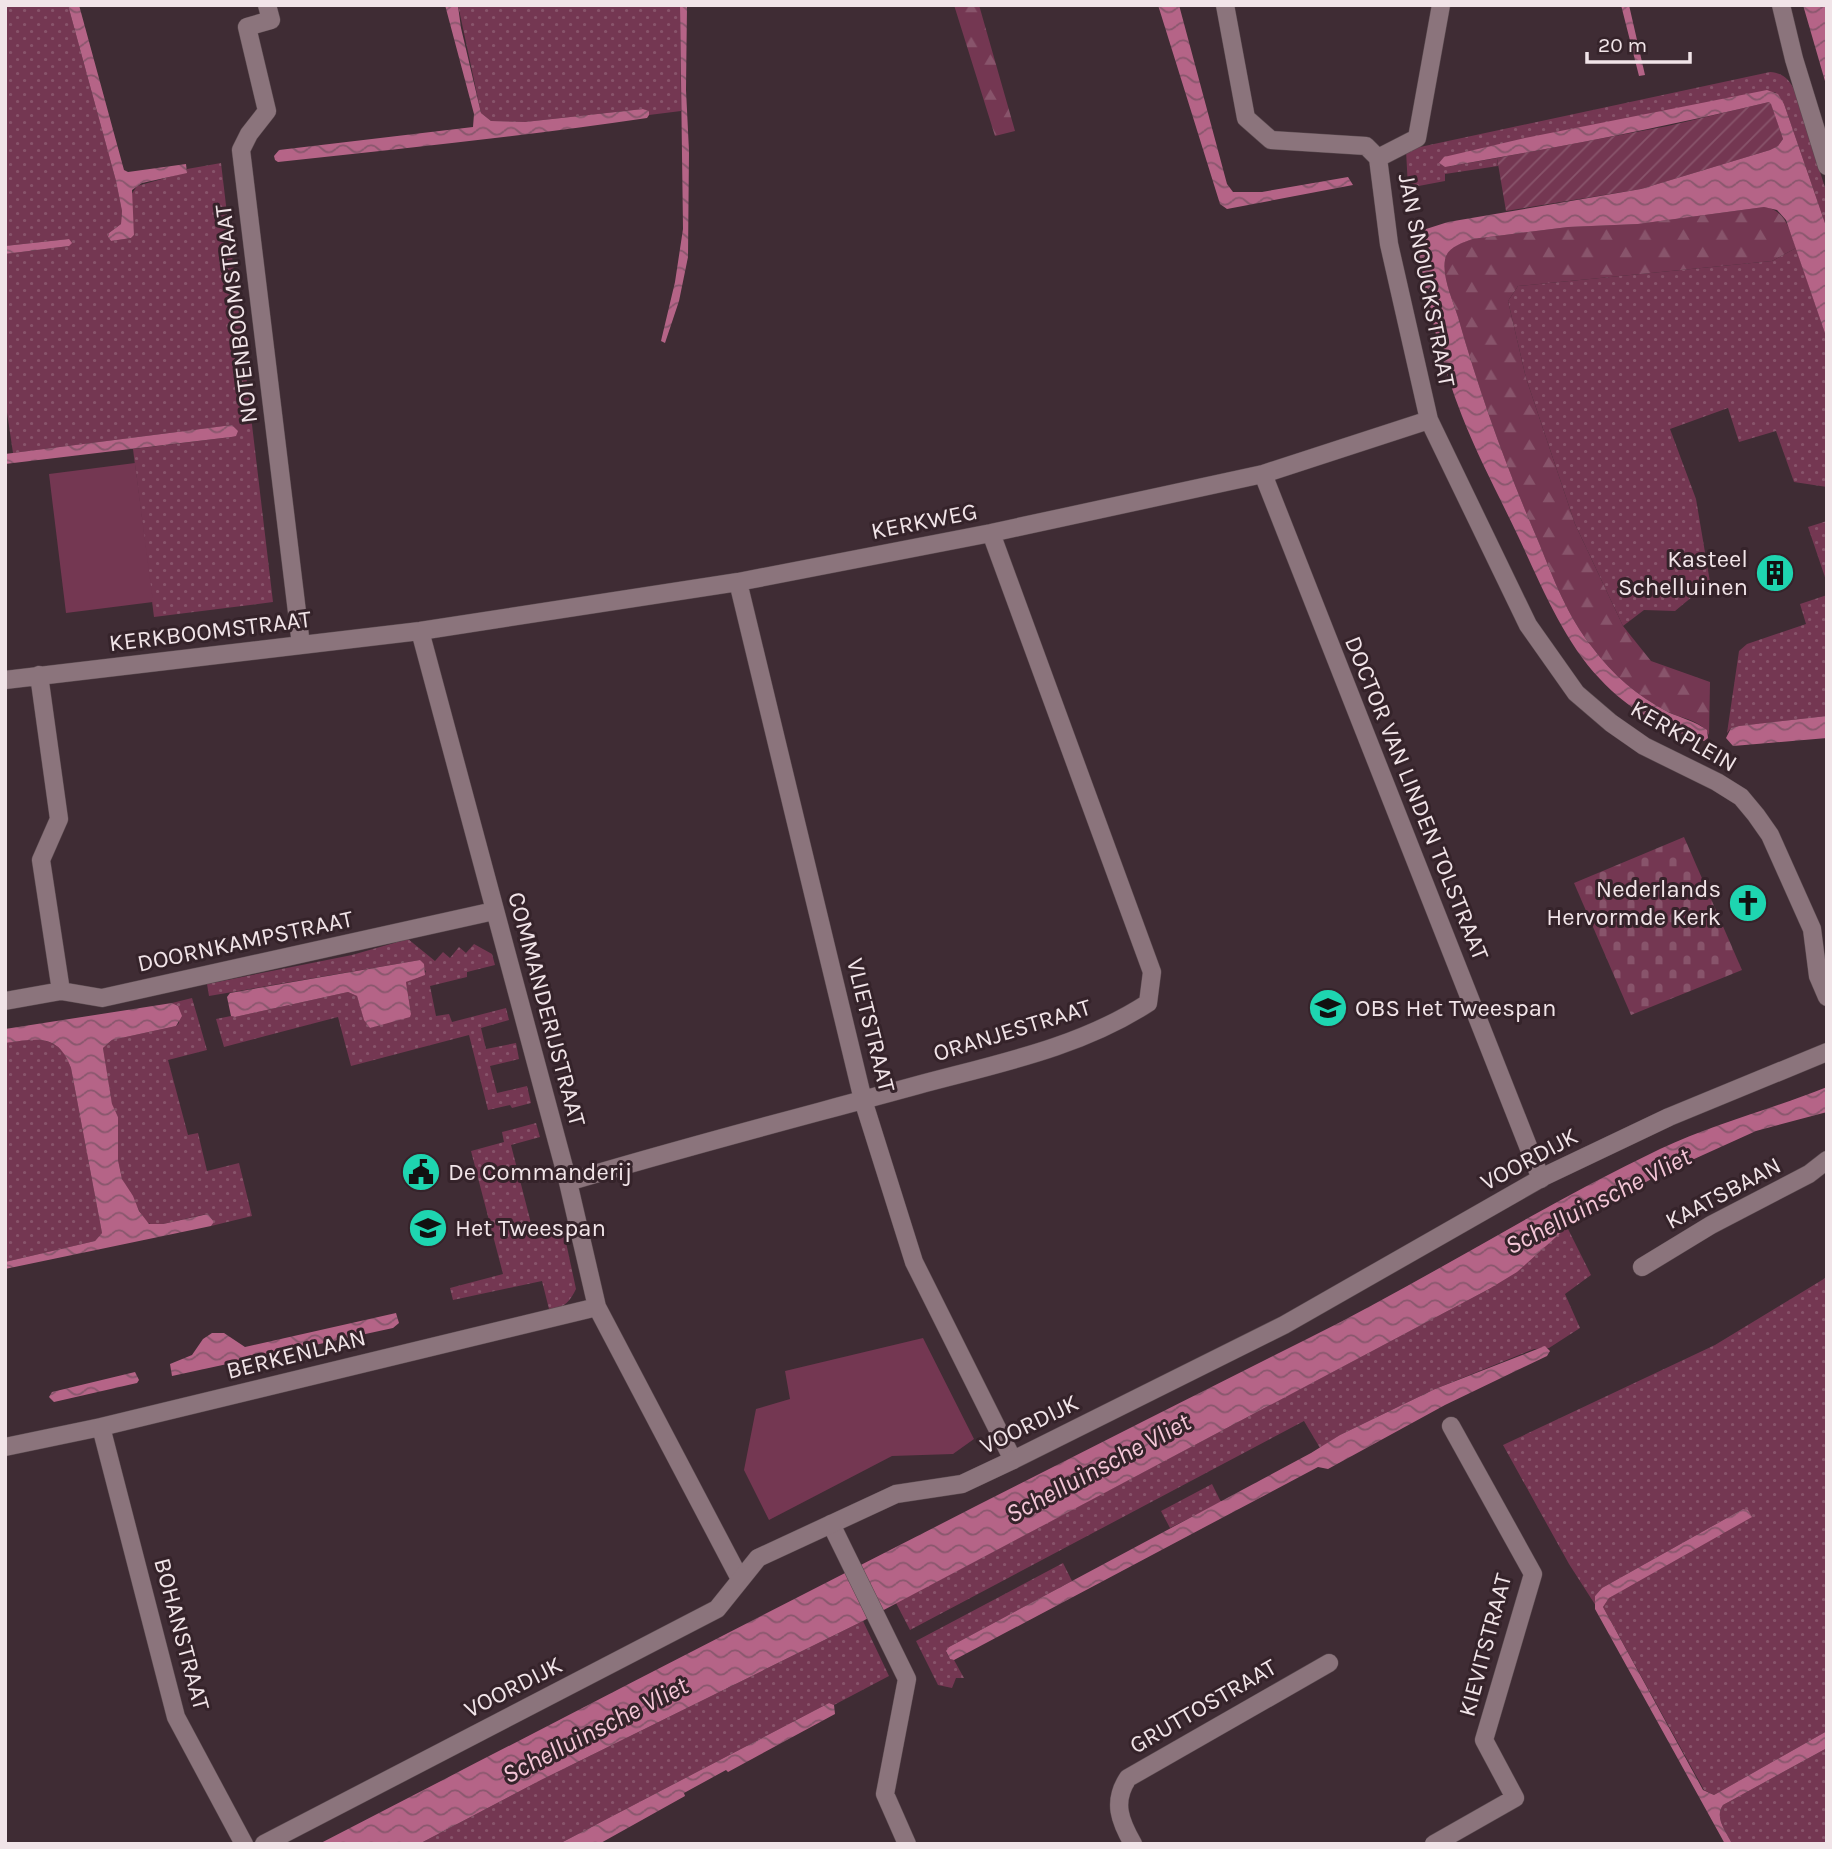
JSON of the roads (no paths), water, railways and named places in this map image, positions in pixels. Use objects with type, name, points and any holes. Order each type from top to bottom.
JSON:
[{"type":"street","name":"NOTENBOOMSTRAAT","points":[[267,5],[271,20],[247,27],[267,111],[249,134],[242,150],[301,645]]},
{"type":"street","name":"JAN SNOUCKSTRAAT","points":[[1225,5],[1247,118],[1271,140],[1366,146],[1378,158],[1389,244],[1429,420]]},
{"type":"street","points":[[1378,158],[1418,138],[1441,5]]},
{"type":"street","points":[[1781,5],[1794,59],[1827,166]]},
{"type":"street","name":"KERKWEG","points":[[420,631],[738,582],[991,533],[1263,474],[1429,420]]},
{"type":"street","name":"KERKPLEIN","points":[[1429,420],[1528,625],[1576,693],[1611,723],[1644,746],[1717,782],[1741,797],[1770,835],[1812,929],[1818,976],[1827,997]]},
{"type":"street","name":"DOCTOR VAN LINDEN TOLSTRAAT","points":[[1263,474],[1541,1179]]},
{"type":"street","name":"ORANJESTRAAT","points":[[568,1182],[1042,1051],[1119,1022],[1148,1003],[1152,972],[991,533]]},
{"type":"street","name":"VLIETSTRAAT","points":[[738,582],[863,1100],[914,1262],[1013,1460]]},
{"type":"street","name":"KERKBOOMSTRAAT","points":[[5,680],[420,631]]},
{"type":"street","name":"COMMANDERIJSTRAAT","points":[[420,631],[568,1182],[597,1307],[740,1579]]},
{"type":"street","points":[[39,675],[59,819],[41,860],[61,991]]},
{"type":"street","name":"DOORNKAMPSTRAAT","points":[[5,1001],[61,991],[102,998],[494,911]]},
{"type":"street","name":"VOORDIJK","points":[[264,1844],[718,1609],[758,1558],[896,1494],[962,1483],[1013,1460],[1284,1325],[1541,1179],[1669,1117],[1827,1052]]},
{"type":"street","name":"KAATSBAAN","points":[[1642,1266],[1809,1174],[1827,1160]]},
{"type":"street","name":"BERKENLAAN","points":[[5,1447],[101,1427],[597,1307]]},
{"type":"street","name":"KIEVITSTRAAT","points":[[1434,1844],[1515,1798],[1484,1740],[1533,1574],[1451,1426]]},
{"type":"street","name":"BOHANSTRAAT","points":[[101,1427],[176,1717],[244,1844]]},
{"type":"street","points":[[831,1524],[907,1679],[885,1794],[907,1844]]},
{"type":"street","name":"GRUTTOSTRAAT","points":[[1133,1844],[1118,1810],[1120,1790],[1128,1778],[1329,1663]]},
{"type":"water","points":[[68,5],[79,5],[124,170],[128,172],[186,164],[187,173],[142,183],[132,190],[134,235],[131,238],[111,241],[108,237],[109,233],[121,224],[122,211]]},
{"type":"water","points":[[445,5],[458,6],[481,113],[491,121],[525,122],[643,109],[649,111],[649,115],[647,118],[509,136],[278,162],[275,160],[274,156],[279,150],[473,127],[474,114]]},
{"type":"water","points":[[680,5],[687,5],[688,257],[679,301],[665,343],[661,341],[675,282],[683,229]]},
{"type":"water","points":[[1158,5],[1179,5],[1227,184],[1233,192],[1262,192],[1348,177],[1353,185],[1227,209],[1220,204]]},
{"type":"water","points":[[1621,5],[1629,5],[1645,75],[1639,76]]},
{"type":"water","points":[[1803,5],[1827,5],[1827,88]]},
{"type":"water","points":[[1767,90],[1778,94],[1784,104],[1827,229],[1827,339],[1786,220],[1777,210],[1764,207],[1638,224],[1568,227],[1473,239],[1452,249],[1446,256],[1444,267],[1448,289],[1495,432],[1568,610],[1583,635],[1617,676],[1657,706],[1707,730],[1708,738],[1704,741],[1662,724],[1622,700],[1587,664],[1564,630],[1462,416],[1435,329],[1417,240],[1423,230],[1448,222],[1641,189],[1770,150],[1778,146],[1783,139],[1769,102],[1607,137],[1445,167],[1439,163],[1444,157],[1525,138]]},
{"type":"water","points":[[69,239],[72,243],[69,246],[5,254],[5,246]]},
{"type":"water","points":[[232,425],[238,431],[236,436],[5,464],[5,454]]},
{"type":"water","points":[[1827,716],[1827,738],[1733,746],[1726,738],[1731,728],[1739,726]]},
{"type":"water","points":[[420,960],[424,964],[425,975],[406,982],[410,1017],[370,1028],[364,1020],[357,996],[348,992],[231,1016],[227,997],[230,993]]},
{"type":"water","points":[[172,1003],[178,1006],[182,1016],[176,1026],[112,1040],[103,1048],[112,1104],[118,1117],[118,1160],[122,1179],[149,1224],[163,1224],[208,1214],[214,1222],[211,1226],[5,1269],[5,1262],[95,1241],[102,1233],[71,1068],[66,1056],[60,1048],[45,1040],[5,1043],[5,1029]]},
{"type":"water","name":"Schelluinsche Vliet","points":[[1827,1087],[1827,1112],[1756,1131],[1661,1174],[1576,1219],[1517,1272],[1489,1289],[863,1621],[541,1780],[419,1844],[319,1844],[1353,1315],[1615,1171],[1680,1140]]},
{"type":"water","points":[[396,1313],[399,1323],[393,1328],[172,1376],[170,1364],[192,1355],[203,1339],[212,1333],[224,1333],[245,1347]]},
{"type":"water","points":[[1545,1346],[1550,1351],[1547,1356],[1445,1405],[1328,1469],[1318,1467],[954,1660],[950,1659],[946,1651],[949,1647],[1340,1435],[1435,1389]]},
{"type":"water","points":[[135,1372],[139,1380],[137,1383],[54,1402],[49,1397],[52,1392]]},
{"type":"water","points":[[1743,1509],[1748,1510],[1752,1517],[1609,1598],[1603,1607],[1703,1790],[1714,1795],[1827,1731],[1827,1748],[1723,1805],[1720,1820],[1732,1844],[1725,1844],[1595,1609],[1595,1596],[1602,1588]]},
{"type":"water","points":[[829,1703],[834,1705],[835,1714],[684,1793],[685,1796],[599,1844],[559,1844]]},
{"type":"place","name":"Kasteel Schelluinen","points":[[1775,573]]},
{"type":"place","name":"Nederlands Hervormde Kerk","points":[[1748,903]]},
{"type":"place","name":"OBS Het Tweespan","points":[[1328,1008]]},
{"type":"place","name":"De Commanderij","points":[[421,1172]]},
{"type":"place","name":"Het Tweespan","points":[[428,1228]]}]
